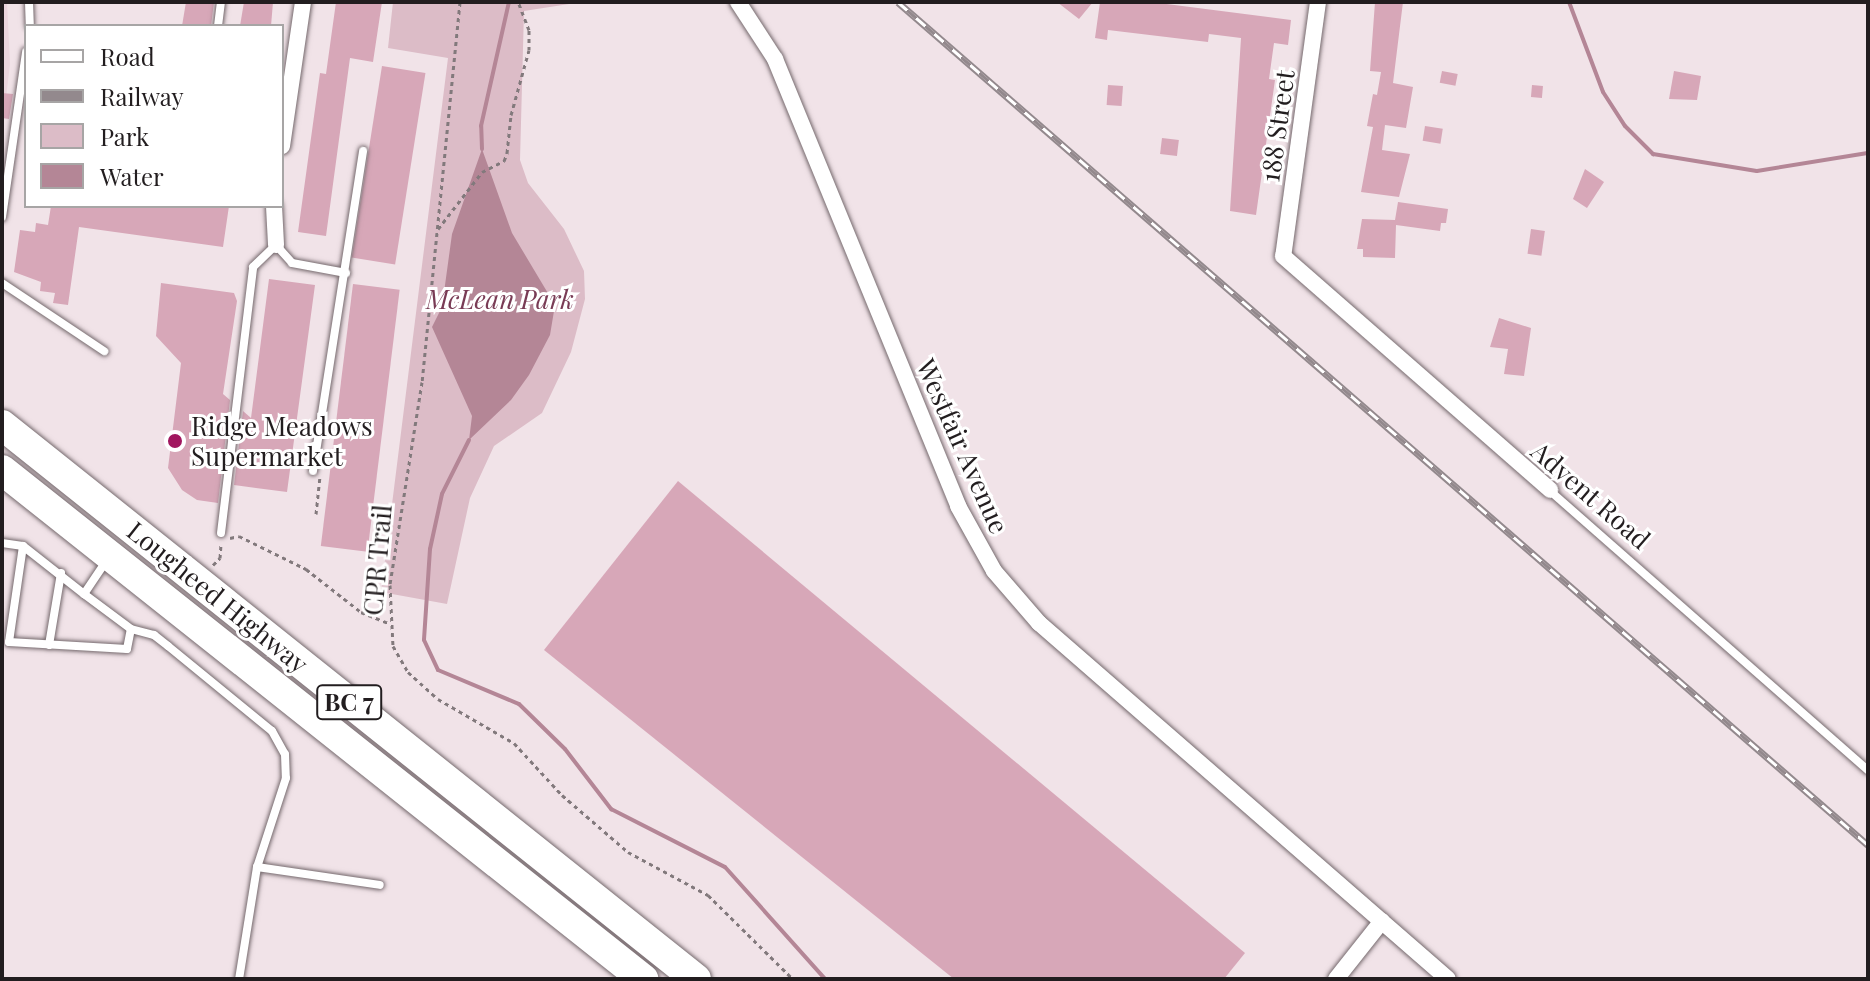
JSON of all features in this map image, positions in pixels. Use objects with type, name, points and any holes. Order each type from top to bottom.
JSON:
[{"type":"highway","name":"Lougheed Highway","points":[[2,425],[696,979]]},
{"type":"highway","name":"Lougheed Highway","points":[[2,470],[643,979]]},
{"type":"street","points":[[284,132],[303,2]]},
{"type":"street","name":"Westfair Avenue","points":[[738,2],[775,59],[958,506],[994,571],[1039,623],[1448,979]]},
{"type":"street","name":"188 Street","points":[[1283,256],[1318,2]]},
{"type":"street","points":[[274,208],[276,245]]},
{"type":"street","name":"Advent Road","points":[[1283,256],[1550,490]]},
{"type":"street","points":[[1336,979],[1382,921]]},
{"type":"lane","points":[[29,2],[30,24]]},
{"type":"lane","points":[[218,24],[221,2]]},
{"type":"lane","points":[[2,217],[24,66]]},
{"type":"lane","points":[[313,471],[363,151]]},
{"type":"lane","points":[[225,536],[253,267],[276,245],[292,263],[346,273]]},
{"type":"lane","points":[[2,283],[104,351]]},
{"type":"lane","name":"Advent Road","points":[[1550,490],[1868,770]]},
{"type":"lane","points":[[2,543],[23,546],[131,629],[154,635],[272,731],[285,754],[286,778],[257,867],[239,979]]},
{"type":"lane","points":[[23,546],[5,644],[127,649],[131,629]]},
{"type":"lane","points":[[84,594],[110,555]]},
{"type":"lane","points":[[49,645],[61,573]]},
{"type":"lane","points":[[257,867],[380,885]]},
{"type":"path","name":"CPR Trail","points":[[460,2],[438,230],[388,623],[400,661],[422,686],[514,743],[562,795],[628,852],[708,895],[793,979]]},
{"type":"path","points":[[438,230],[482,172],[498,165],[507,153],[511,115],[529,50],[529,30],[518,2]]},
{"type":"path","points":[[313,471],[320,475],[316,514]]},
{"type":"path","points":[[210,568],[220,558],[225,536],[239,536],[306,569],[361,612],[388,623]]},
{"type":"shaded area","points":[[2,2],[7,2],[10,64],[2,131]]},
{"type":"green space","name":"McLean Park","points":[[393,2],[582,2],[524,11],[520,160],[528,183],[564,229],[584,271],[585,299],[571,352],[542,413],[494,446],[470,498],[447,604],[381,592],[448,58],[388,48]]},
{"type":"water","points":[[482,149],[512,233],[555,305],[550,335],[529,375],[511,400],[469,440],[472,416],[432,327],[442,307],[452,234]]},
{"type":"building","points":[[186,2],[214,2],[211,24],[182,24]]},
{"type":"building","points":[[244,2],[273,2],[271,24],[240,24]]},
{"type":"building","points":[[336,2],[382,2],[373,62],[350,58],[326,236],[298,232],[320,73],[326,74]]},
{"type":"building","points":[[1057,2],[1093,2],[1079,19]]},
{"type":"building","points":[[1100,2],[1151,2],[1291,20],[1288,45],[1274,43],[1269,79],[1275,80],[1256,215],[1230,211],[1241,38],[1209,34],[1208,42],[1108,30],[1107,40],[1095,38]]},
{"type":"building","points":[[1375,2],[1403,2],[1393,83],[1413,87],[1406,128],[1385,125],[1382,150],[1410,154],[1399,197],[1361,192],[1373,127],[1367,126],[1381,72],[1370,71]]},
{"type":"building","points":[[382,66],[425,73],[395,264],[352,258]]},
{"type":"building","points":[[1442,71],[1458,74],[1455,86],[1440,83]]},
{"type":"building","points":[[1674,71],[1701,76],[1697,100],[1669,99]]},
{"type":"building","points":[[1108,85],[1123,86],[1122,106],[1107,105]]},
{"type":"building","points":[[1532,85],[1543,86],[1542,98],[1531,97]]},
{"type":"building","points":[[2,93],[13,94],[9,119],[2,118]]},
{"type":"building","points":[[1425,126],[1443,129],[1440,144],[1423,141]]},
{"type":"building","points":[[1162,138],[1179,140],[1177,156],[1160,154]]},
{"type":"building","points":[[1585,169],[1604,182],[1587,208],[1573,199]]},
{"type":"building","points":[[1398,202],[1448,209],[1446,223],[1441,223],[1440,231],[1396,225],[1395,258],[1363,257],[1363,249],[1357,249],[1362,219],[1395,220]]},
{"type":"building","points":[[51,208],[229,208],[223,247],[79,227],[68,305],[53,303],[55,293],[40,291],[41,282],[14,272],[20,230],[35,232],[36,223],[48,225]]},
{"type":"building","points":[[1531,229],[1545,231],[1541,256],[1528,254]]},
{"type":"building","points":[[269,279],[315,285],[287,492],[234,485],[243,411],[251,418]]},
{"type":"building","points":[[161,283],[234,293],[237,301],[223,394],[230,400],[218,503],[197,500],[182,490],[168,468],[181,363],[156,336]]},
{"type":"building","points":[[353,284],[400,290],[367,552],[321,546]]},
{"type":"building","points":[[1499,318],[1531,328],[1524,376],[1504,374],[1508,349],[1490,347]]},
{"type":"building","points":[[678,481],[1245,953],[1224,979],[954,979],[544,650]]},
{"type":"waterway","points":[[482,149],[481,126],[509,2]]},
{"type":"waterway","points":[[1569,2],[1603,92],[1625,126],[1653,154],[1757,171],[1868,153]]},
{"type":"waterway","points":[[469,440],[442,494],[430,549],[424,640],[438,670],[519,704],[565,749],[611,809],[725,867],[825,979]]},
{"type":"railway","points":[[898,2],[1868,845]]},
{"type":"place","name":"Ridge Meadows Supermarket","points":[[175,441]]}]
